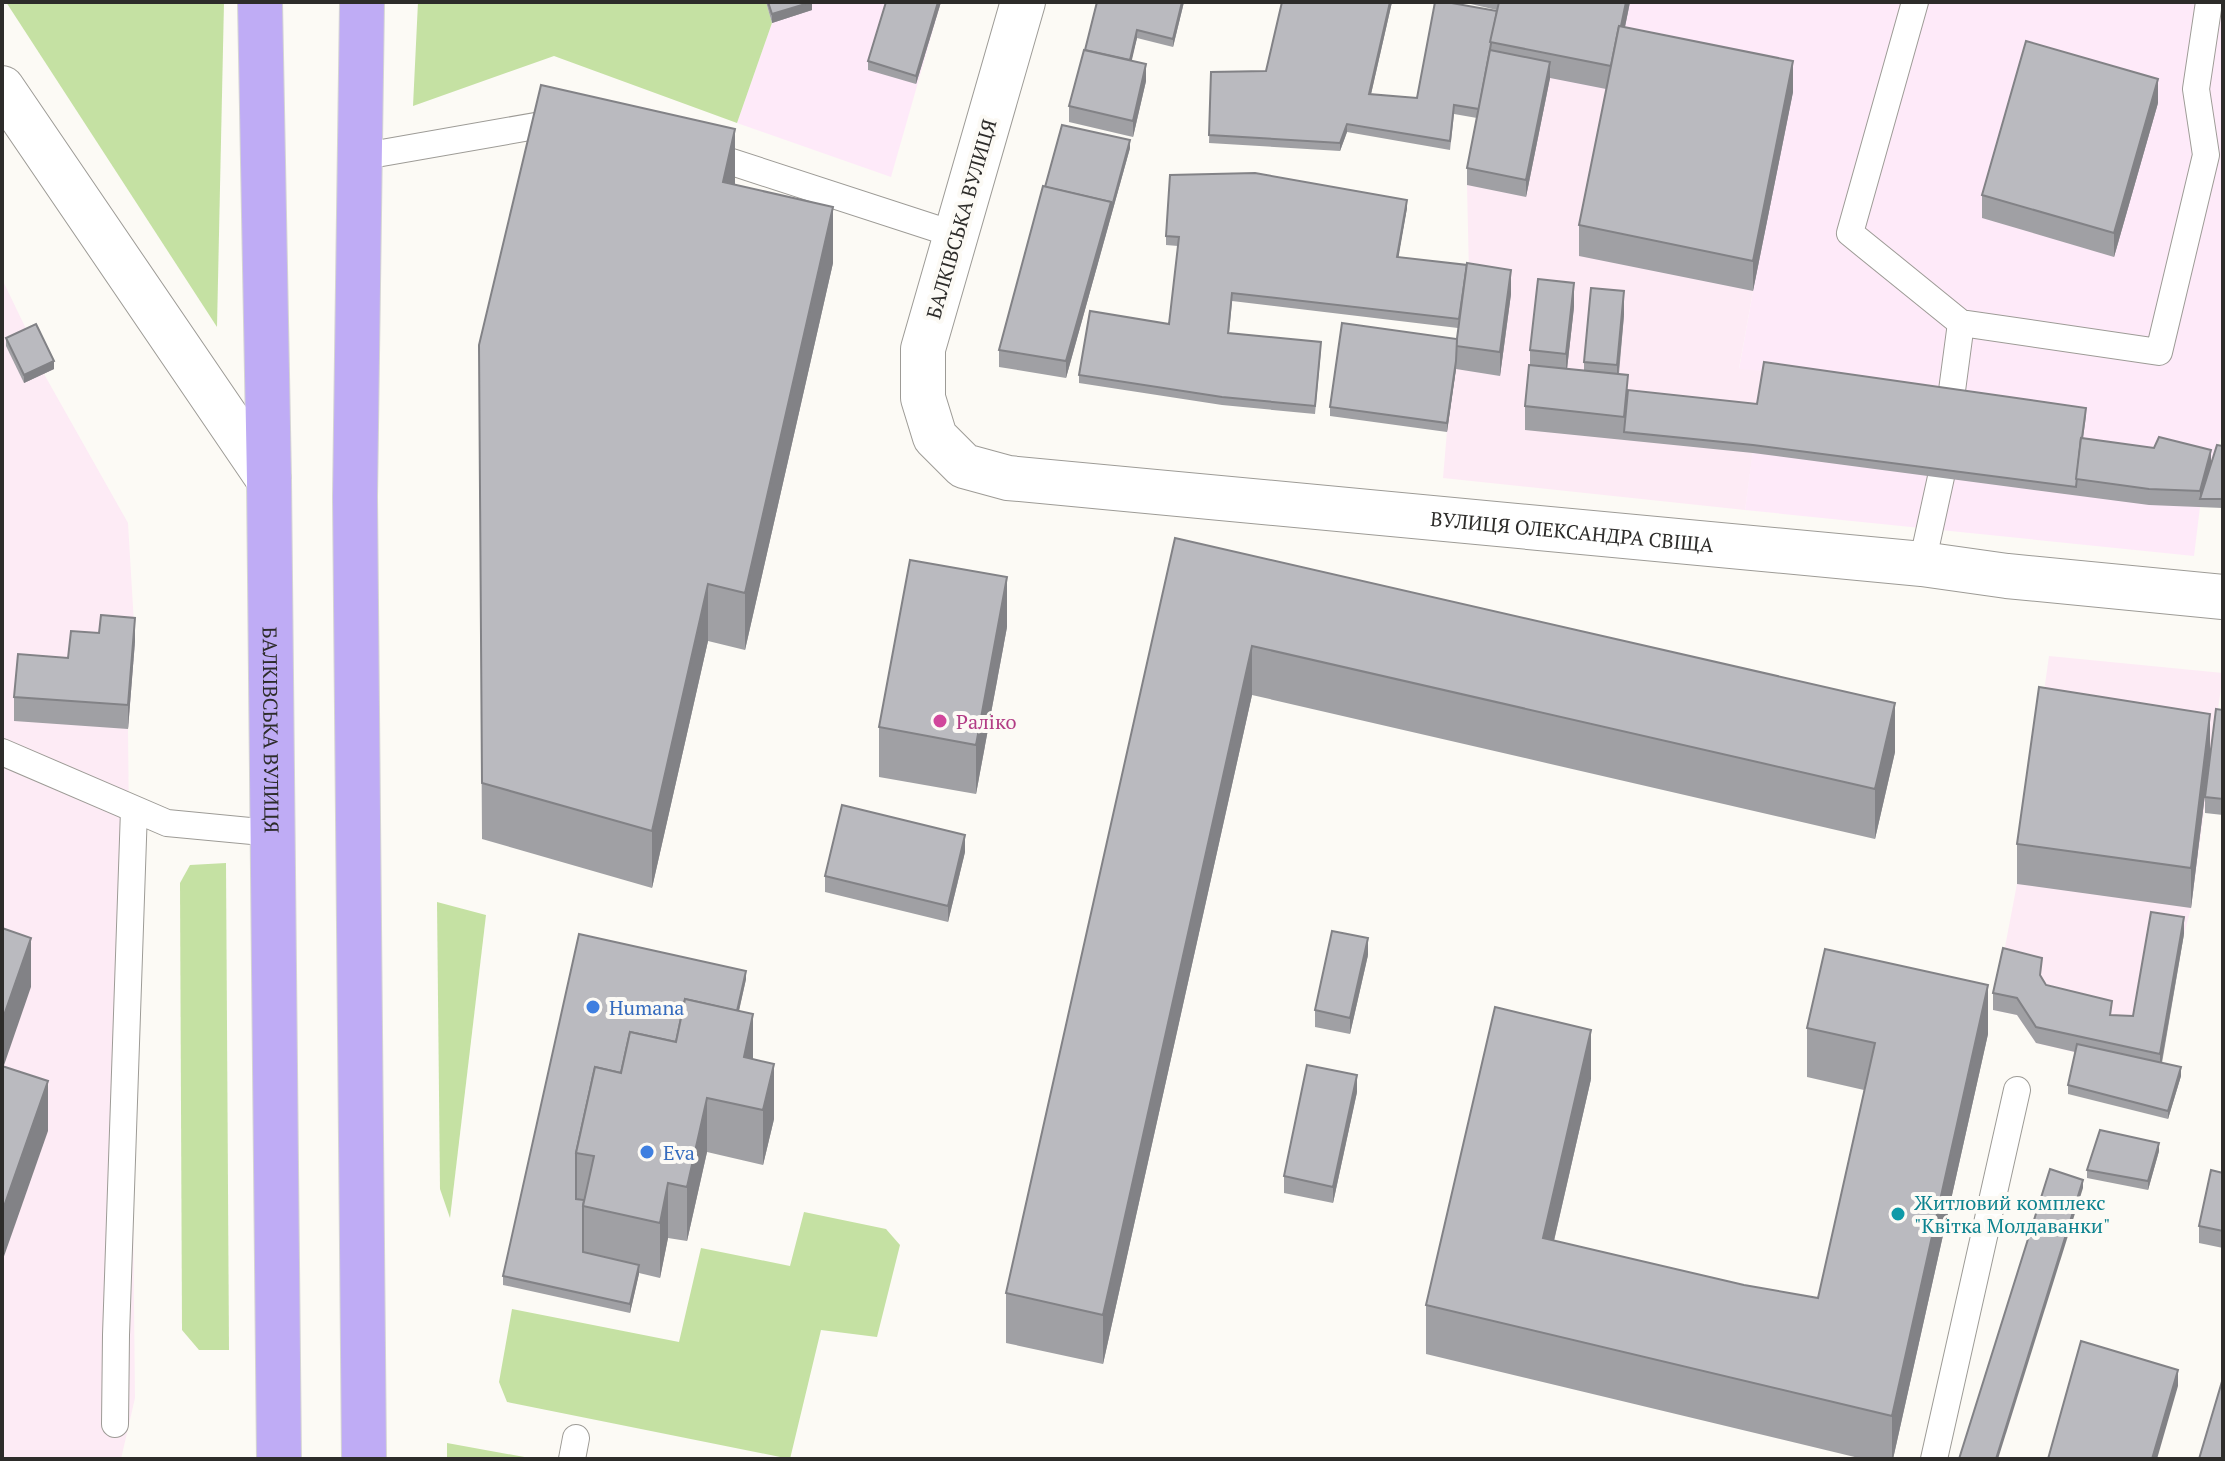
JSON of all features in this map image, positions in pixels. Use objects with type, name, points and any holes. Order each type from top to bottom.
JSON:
[{"type":"main road","name":"БАЛКІВСЬКА ВУЛИЦЯ","points":[[260,2],[269,480],[279,1459]]},
{"type":"main road","points":[[362,2],[355,513],[364,1459]]},
{"type":"street","name":"БАЛКІВСЬКА ВУЛИЦЯ","points":[[935,437],[923,398],[923,349],[1023,2]]},
{"type":"street","points":[[2,88],[269,480]]},
{"type":"street","name":"ВУЛИЦЯ ОЛЕКСАНДРА СВІЩА","points":[[935,437],[964,466],[1008,478],[1922,564],[2007,576],[2223,597]]},
{"type":"lane","points":[[1915,2],[1850,233],[1961,323],[2159,352],[2206,155],[2196,89],[2209,2]]},
{"type":"lane","points":[[359,157],[592,116]]},
{"type":"lane","points":[[679,145],[956,235]]},
{"type":"lane","points":[[1951,398],[1961,323]]},
{"type":"lane","points":[[1922,564],[1941,477]]},
{"type":"lane","points":[[2,752],[167,823],[272,833]]},
{"type":"lane","points":[[115,1424],[134,810]]},
{"type":"lane","points":[[1934,1459],[2017,1090]]},
{"type":"shaded area","points":[[766,2],[941,2],[891,177],[737,123],[772,23]]},
{"type":"shaded area","points":[[1503,2],[2223,2],[2223,430],[2200,507],[2194,556],[1745,510],[1763,371],[1739,369],[1753,291],[1579,256],[1612,91],[1490,66]]},
{"type":"shaded area","points":[[1490,66],[1612,90],[1753,291],[1739,368],[1764,371],[1745,510],[1443,478],[1469,274],[1467,185]]},
{"type":"shaded area","points":[[2,279],[29,335],[54,369],[44,374],[128,523],[135,641],[128,729],[135,1398],[121,1459],[2,1459]]},
{"type":"shaded area","points":[[2049,656],[2223,673],[2191,908],[2184,934],[2127,1065],[2036,1043],[2017,1015],[1993,1010],[2017,884]]},
{"type":"green space","points":[[6,2],[224,2],[217,327]]},
{"type":"green space","points":[[418,2],[766,2],[772,23],[737,123],[554,56],[413,106]]},
{"type":"green space","points":[[226,863],[229,1350],[199,1350],[182,1330],[180,883],[190,865]]},
{"type":"green space","points":[[437,902],[486,915],[450,1218],[440,1189]]},
{"type":"green space","points":[[804,1212],[886,1229],[900,1245],[877,1337],[821,1330],[790,1459],[507,1402],[499,1382],[512,1309],[679,1342],[701,1248],[790,1266]]},
{"type":"green space","points":[[447,1443],[530,1458],[531,1459],[447,1459]]},
{"type":"building","points":[[768,2],[812,2],[772,14]]},
{"type":"building","points":[[886,2],[938,2],[916,76],[868,61]]},
{"type":"building","points":[[1097,2],[1182,2],[1173,39],[1137,30],[1130,60],[1085,50]]},
{"type":"building","points":[[1282,2],[1390,2],[1369,94],[1417,98],[1435,2],[1497,11],[1479,109],[1454,105],[1450,141],[1347,124],[1340,143],[1209,135],[1211,72],[1266,71]]},
{"type":"building","points":[[1499,2],[1626,2],[1611,66],[1490,42]]},
{"type":"building","points":[[1619,26],[1793,61],[1753,261],[1579,225]]},
{"type":"building","points":[[2026,41],[2158,79],[2114,233],[1982,195]]},
{"type":"building","points":[[1084,50],[1146,64],[1133,121],[1069,106]]},
{"type":"building","points":[[1490,50],[1550,62],[1526,180],[1467,168]]},
{"type":"building","points":[[541,85],[735,129],[723,182],[833,207],[745,593],[708,584],[652,831],[482,783],[479,345]]},
{"type":"building","points":[[1062,125],[1130,140],[1111,210],[1111,202],[1045,187]]},
{"type":"building","points":[[1255,173],[1407,200],[1397,257],[1467,265],[1459,319],[1232,293],[1228,333],[1321,342],[1315,406],[1222,397],[1079,375],[1090,311],[1169,324],[1179,237],[1166,236],[1170,175]]},
{"type":"building","points":[[1043,186],[1111,202],[1066,361],[999,350]]},
{"type":"building","points":[[1467,263],[1511,270],[1500,352],[1456,346]]},
{"type":"building","points":[[1538,279],[1574,283],[1566,354],[1530,350]]},
{"type":"building","points":[[1591,288],[1624,291],[1617,365],[1584,362]]},
{"type":"building","points":[[1342,323],[1457,339],[1447,423],[1330,407]]},
{"type":"building","points":[[36,324],[54,361],[24,375],[6,338]]},
{"type":"building","points":[[1764,362],[2086,408],[2076,487],[1753,445],[1624,432],[1628,390],[1757,404]]},
{"type":"building","points":[[1529,365],[1628,375],[1624,417],[1525,406]]},
{"type":"building","points":[[2159,437],[2211,450],[2200,491],[2149,489],[2076,479],[2081,438],[2154,448]]},
{"type":"building","points":[[2217,445],[2223,446],[2223,499],[2200,499]]},
{"type":"building","points":[[1175,538],[1895,703],[1875,789],[1252,646],[1103,1315],[1006,1293]]},
{"type":"building","name":"Раліко","points":[[910,560],[1007,577],[976,745],[879,727]]},
{"type":"building","points":[[101,615],[135,618],[128,705],[14,697],[18,654],[68,658],[71,631],[99,633]]},
{"type":"building","points":[[2039,687],[2210,714],[2191,868],[2017,844]]},
{"type":"building","points":[[2216,709],[2223,710],[2223,799],[2205,797]]},
{"type":"building","points":[[842,805],[965,835],[948,906],[825,876]]},
{"type":"building","points":[[2151,912],[2184,917],[2160,1054],[2036,1027],[2017,998],[1993,993],[2003,948],[2042,958],[2040,975],[2046,985],[2112,1001],[2110,1015],[2133,1016]]},
{"type":"building","points":[[2,928],[31,938],[2,1021]]},
{"type":"building","points":[[1332,931],[1368,938],[1350,1018],[1315,1010]]},
{"type":"building","points":[[579,934],[746,971],[737,1011],[685,999],[676,1042],[630,1032],[621,1073],[595,1067],[576,1153],[576,1199],[584,1200],[583,1252],[639,1265],[630,1304],[503,1276]]},
{"type":"building","points":[[1825,949],[1988,985],[1892,1416],[1426,1305],[1495,1007],[1591,1030],[1543,1238],[1744,1285],[1818,1298],[1875,1043],[1807,1028]]},
{"type":"building","points":[[685,999],[753,1014],[744,1057],[774,1064],[763,1110],[707,1098],[687,1187],[668,1183],[660,1223],[583,1206],[594,1156],[576,1153],[595,1067],[621,1073],[630,1032],[676,1042]]},
{"type":"building","points":[[2077,1044],[2181,1067],[2168,1111],[2068,1085]]},
{"type":"building","points":[[1307,1065],[1357,1075],[1333,1187],[1284,1176]]},
{"type":"building","points":[[2,1066],[48,1081],[2,1212]]},
{"type":"building","points":[[2100,1130],[2159,1143],[2148,1181],[2087,1170]]},
{"type":"building","points":[[2050,1169],[2083,1180],[1996,1459],[1959,1459]]},
{"type":"building","points":[[2211,1170],[2223,1173],[2223,1231],[2199,1226]]},
{"type":"building","points":[[2081,1341],[2178,1370],[2152,1459],[2048,1459]]},
{"type":"building","points":[[2223,1378],[2223,1459],[2199,1459]]},
{"type":"place","name":"Раліко","points":[[940,721]]},
{"type":"place","name":"Humana","points":[[593,1007]]},
{"type":"place","name":"Eva","points":[[647,1152]]},
{"type":"place","name":"Житловий комплекс \"Квітка Молдаванки\"","points":[[1898,1214]]}]
